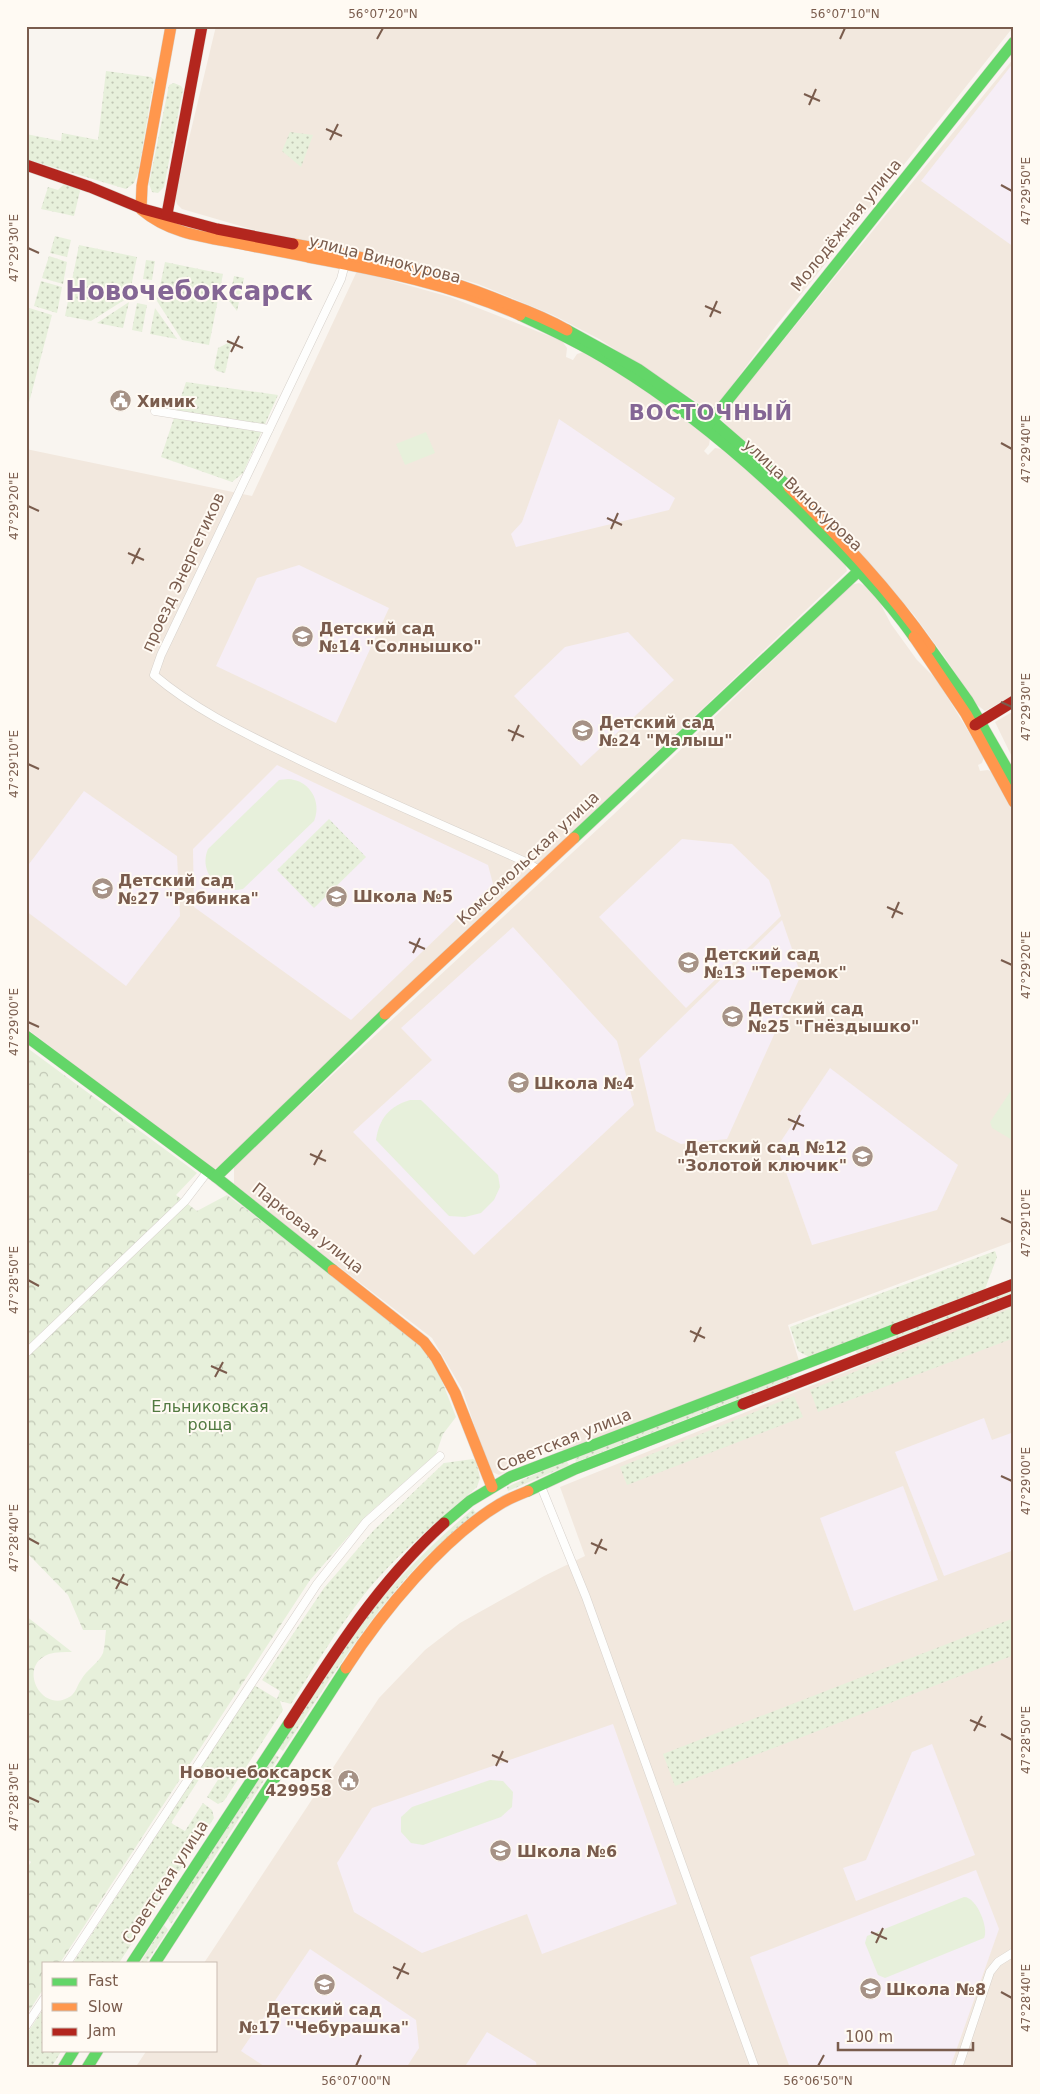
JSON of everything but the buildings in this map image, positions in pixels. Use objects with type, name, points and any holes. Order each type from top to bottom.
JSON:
[{"type":"main road","points":[[141,209],[142,186],[171,26]]},
{"type":"main road","points":[[167,214],[202,26]]},
{"type":"main road","name":"Молодёжная улица","points":[[708,425],[1014,42]]},
{"type":"main road","name":"улица Винокурова","points":[[26,165],[66,178],[141,209],[346,259]]},
{"type":"main road","name":"улица Винокурова","points":[[141,209],[154,221],[167,228],[188,234],[416,270],[468,291],[543,316],[579,339],[644,373],[708,425],[862,568],[977,724],[997,758],[1014,781]]},
{"type":"main road","name":"Комсомольская улица","points":[[212,1174],[862,568]]},
{"type":"main road","points":[[977,724],[1014,701]]},
{"type":"main road","name":"улица Винокурова","points":[[997,758],[1014,802]]},
{"type":"main road","name":"Парковая улица","points":[[26,1036],[212,1174],[424,1342],[442,1367],[454,1392],[500,1504]]},
{"type":"main road","name":"Советская улица","points":[[133,1962],[345,1636],[374,1596],[430,1537],[458,1512],[492,1486],[530,1469],[1014,1284]]},
{"type":"main road","name":"Советская улица","points":[[156,1962],[366,1639],[391,1606],[417,1577],[470,1526],[500,1504],[540,1484],[1014,1299]]},
{"type":"main road","points":[[63,2068],[73,2052]]},
{"type":"main road","points":[[87,2068],[97,2052]]},
{"type":"street","name":"проезд Энергетиков","points":[[346,259],[341,279],[154,674],[184,699],[240,731],[316,768],[528,863],[539,870]]},
{"type":"street","points":[[155,411],[269,429]]},
{"type":"street","points":[[26,1353],[212,1174]]},
{"type":"street","points":[[68,1962],[317,1584],[366,1522],[440,1456]]},
{"type":"street","points":[[540,1484],[591,1610],[755,2068]]},
{"type":"street","points":[[958,2068],[990,1972],[998,1962],[1014,1952]]},
{"type":"street","points":[[26,2026],[42,2002]]},
{"type":"shaded area","points":[[216,26],[1014,26],[775,327],[719,403],[712,407],[705,407],[599,339],[553,315],[478,284],[425,268],[272,235],[182,209],[177,204],[175,197]]},
{"type":"shaded area","points":[[1014,58],[1014,695],[985,711],[976,704],[914,615],[852,544],[837,522],[805,490],[784,476],[727,427],[724,421],[728,408]]},
{"type":"shaded area","points":[[1014,62],[1014,247],[921,181]]},
{"type":"shaded area","points":[[357,271],[450,297],[562,341],[567,348],[566,357],[573,360],[577,354],[584,352],[615,370],[710,439],[709,445],[704,451],[708,455],[715,448],[722,449],[770,487],[844,560],[847,571],[224,1164],[212,1170],[26,1028],[26,449],[252,496]]},
{"type":"shaded area","points":[[559,419],[675,498],[669,510],[516,547],[511,534],[522,522]]},
{"type":"shaded area","name":"Детский сад №14 \"Солнышко\"","points":[[299,565],[389,608],[336,723],[216,666],[257,578]]},
{"type":"shaded area","points":[[859,583],[865,586],[880,603],[891,624],[917,660],[937,680],[984,757],[982,763],[978,765],[980,771],[988,770],[995,774],[1014,812],[1014,1241],[788,1325],[799,1361],[564,1450],[548,1450],[516,1462],[507,1471],[499,1475],[490,1471],[462,1389],[432,1338],[234,1186],[234,1166],[613,815],[851,585]]},
{"type":"shaded area","name":"Детский сад №24 \"Малыш\"","points":[[628,632],[674,680],[581,766],[514,696],[565,647]]},
{"type":"shaded area","points":[[1014,711],[1014,761],[995,722]]},
{"type":"shaded area","name":"Школа №5","points":[[277,765],[488,865],[493,884],[351,1020],[194,907],[193,849]]},
{"type":"shaded area","name":"Детский сад №27 \"Рябинка\"","points":[[84,791],[177,856],[180,916],[126,986],[26,911],[26,868]]},
{"type":"shaded area","name":"Детский сад №13 \"Теремок\"","points":[[682,839],[732,844],[769,880],[781,916],[686,1008],[599,917]]},
{"type":"shaded area","name":"Детский сад №25 \"Гнёздышко\"","points":[[782,920],[801,975],[727,1139],[681,1144],[656,1131],[639,1059]]},
{"type":"shaded area","name":"Школа №4","points":[[513,927],[617,1041],[634,1105],[474,1255],[353,1132],[432,1060],[401,1028]]},
{"type":"shaded area","name":"Детский сад №12 \"Золотой ключик\"","points":[[830,1068],[958,1165],[937,1210],[812,1245],[777,1147]]},
{"type":"shaded area","points":[[1014,1304],[1014,2068],[135,2068],[146,2052],[218,2052],[218,1962],[205,1962],[379,1698],[425,1650],[460,1623],[544,1576],[585,1556],[560,1487]]},
{"type":"shaded area","points":[[984,1418],[992,1440],[1014,1432],[1014,1550],[944,1576],[895,1452]]},
{"type":"shaded area","points":[[903,1486],[938,1580],[854,1611],[820,1518]]},
{"type":"shaded area","name":"Школа №6","points":[[613,1724],[677,1904],[542,1954],[527,1914],[422,1953],[354,1912],[337,1863],[372,1808]]},
{"type":"shaded area","points":[[932,1744],[975,1855],[856,1901],[843,1868],[866,1860],[912,1752]]},
{"type":"shaded area","name":"Школа №8","points":[[976,1870],[999,1929],[950,2068],[790,2068],[750,1957]]},
{"type":"shaded area","name":"Детский сад №17 \"Чебурашка\"","points":[[310,1949],[416,2020],[419,2048],[406,2068],[267,2068],[241,2051]]},
{"type":"shaded area","points":[[487,2032],[536,2062],[537,2068],[464,2068]]},
{"type":"green space","points":[[106,71],[151,77],[154,80],[138,173],[134,183],[126,189],[26,159],[26,134],[61,141],[62,133],[98,140]]},
{"type":"green space","points":[[174,83],[183,89],[164,187],[158,193],[152,192],[149,184],[169,85]]},
{"type":"green space","points":[[290,132],[313,135],[301,167],[282,151]]},
{"type":"green space","points":[[67,181],[74,183],[80,191],[74,216],[41,209],[48,187],[58,190]]},
{"type":"green space","points":[[55,236],[71,240],[67,257],[50,253]]},
{"type":"green space","points":[[79,245],[137,257],[129,297],[91,321],[65,316]]},
{"type":"green space","points":[[49,256],[67,262],[63,284],[42,278]]},
{"type":"green space","points":[[146,260],[155,261],[152,280],[143,279]]},
{"type":"green space","points":[[165,262],[223,274],[209,345],[182,340],[157,301]]},
{"type":"green space","points":[[234,276],[244,278],[237,311],[229,301]]},
{"type":"green space","points":[[41,281],[62,287],[57,313],[34,306]]},
{"type":"green space","points":[[129,302],[123,328],[97,323]]},
{"type":"green space","points":[[137,303],[147,305],[142,332],[132,330]]},
{"type":"green space","points":[[26,307],[52,315],[26,414]]},
{"type":"green space","points":[[155,308],[177,339],[150,334]]},
{"type":"green space","points":[[232,341],[225,373],[217,371],[214,368],[218,348]]},
{"type":"green space","points":[[186,382],[278,395],[243,473],[232,482],[161,457]]},
{"type":"green space","points":[[426,432],[435,453],[405,465],[396,444]]},
{"type":"green space","points":[[288,779],[302,783],[312,793],[316,807],[314,821],[243,889],[226,889],[219,885],[208,873],[206,858],[208,849],[279,780]]},
{"type":"green space","points":[[329,819],[366,857],[314,908],[277,870]]},
{"type":"green space","name":"Ельниковская роща","points":[[26,1047],[197,1173],[176,1195],[197,1211],[227,1195],[414,1336],[438,1371],[456,1417],[443,1434],[436,1454],[367,1515],[310,1580],[61,1962],[42,1962],[42,1991],[26,2016],[26,1870],[31,1862],[26,1858],[26,1616],[72,1652],[49,1654],[39,1660],[34,1668],[34,1678],[37,1687],[43,1695],[51,1700],[60,1700],[73,1694],[83,1676],[99,1660],[103,1653],[106,1630],[83,1630],[68,1595],[29,1555],[26,1563]]},
{"type":"green space","points":[[1014,1086],[1014,1141],[992,1128],[990,1122]]},
{"type":"green space","points":[[410,1100],[421,1100],[498,1175],[500,1187],[494,1200],[481,1213],[465,1217],[449,1216],[376,1140],[380,1125],[391,1109]]},
{"type":"green space","points":[[995,1251],[997,1257],[985,1289],[809,1357],[798,1351],[790,1327]]},
{"type":"green space","points":[[1014,1289],[1014,1293],[857,1354],[855,1349]]},
{"type":"green space","points":[[1014,1307],[1014,1338],[818,1412],[810,1390]]},
{"type":"green space","points":[[791,1373],[793,1378],[576,1462],[575,1458]]},
{"type":"green space","points":[[794,1396],[803,1417],[627,1485],[620,1467]]},
{"type":"green space","points":[[473,1459],[476,1461],[480,1478],[477,1487],[433,1525],[375,1581],[335,1635],[291,1704],[280,1701],[283,1710],[224,1801],[218,1804],[207,1797],[221,1775],[207,1767],[171,1823],[185,1831],[203,1803],[212,1810],[214,1818],[120,1962],[74,1962],[254,1685],[277,1699],[280,1691],[262,1680],[324,1588],[374,1530],[444,1463]]},
{"type":"green space","points":[[566,1460],[569,1465],[508,1491],[507,1487]]},
{"type":"green space","points":[[473,1509],[476,1513],[424,1559],[398,1587],[346,1655],[283,1751],[279,1748],[335,1661],[368,1616],[410,1567]]},
{"type":"green space","points":[[1014,1618],[1014,1655],[675,1786],[663,1754]]},
{"type":"green space","points":[[275,1755],[279,1757],[171,1924],[168,1919]]},
{"type":"green space","points":[[490,1780],[503,1781],[513,1792],[512,1807],[501,1817],[423,1845],[411,1843],[401,1832],[401,1817],[412,1807]]},
{"type":"green space","points":[[964,1897],[969,1898],[973,1902],[981,1914],[985,1928],[984,1938],[885,1978],[878,1975],[865,1943],[867,1936]]},
{"type":"green space","points":[[164,1925],[168,1930],[147,1962],[141,1962]]},
{"type":"green space","points":[[42,2011],[42,2052],[61,2052],[51,2068],[26,2068],[26,2035]]},
{"type":"traffic: fast","points":[[707,426],[1014,42]]},
{"type":"traffic: fast","points":[[520,315],[580,344],[614,364],[641,381],[718,438],[790,502],[840,552],[879,593],[914,637]]},
{"type":"traffic: fast","points":[[567,330],[638,369],[715,423],[789,487]]},
{"type":"traffic: fast","points":[[574,838],[864,566]]},
{"type":"traffic: fast","points":[[930,648],[968,701],[1014,781]]},
{"type":"traffic: fast","points":[[216,1177],[385,1014]]},
{"type":"traffic: fast","points":[[26,1036],[216,1177],[333,1270]]},
{"type":"traffic: fast","points":[[444,1523],[470,1501],[510,1477],[896,1329]]},
{"type":"traffic: fast","points":[[528,1491],[575,1469],[743,1404]]},
{"type":"traffic: fast","points":[[156,1962],[346,1668]]},
{"type":"traffic: fast","points":[[133,1962],[289,1723]]},
{"type":"traffic: fast","points":[[63,2068],[73,2052]]},
{"type":"traffic: fast","points":[[87,2068],[97,2052]]},
{"type":"traffic: slow","points":[[141,209],[142,186],[171,26]]},
{"type":"traffic: slow","points":[[142,210],[163,224],[187,233],[362,267],[416,280],[469,295],[520,315]]},
{"type":"traffic: slow","points":[[293,244],[377,261],[431,276],[525,310],[567,330]]},
{"type":"traffic: slow","points":[[789,487],[863,564],[898,605],[930,648]]},
{"type":"traffic: slow","points":[[914,637],[966,714],[1014,802]]},
{"type":"traffic: slow","points":[[385,1014],[574,838]]},
{"type":"traffic: slow","points":[[333,1270],[424,1342],[436,1358],[455,1393],[492,1487]]},
{"type":"traffic: slow","points":[[346,1668],[396,1600],[436,1556],[478,1519],[503,1502],[528,1491]]},
{"type":"traffic: jam","points":[[167,214],[202,26]]},
{"type":"traffic: jam","points":[[26,165],[90,187],[143,209],[217,229],[293,244]]},
{"type":"traffic: jam","points":[[975,725],[1014,701]]},
{"type":"traffic: jam","points":[[896,1329],[1014,1284]]},
{"type":"traffic: jam","points":[[743,1404],[1014,1299]]},
{"type":"traffic: jam","points":[[289,1723],[341,1643],[379,1593],[421,1545],[444,1523]]},
{"type":"place","name":"Химик","points":[[121,401]]},
{"type":"place","name":"Детский сад №14 \"Солнышко\"","points":[[303,637]]},
{"type":"place","name":"Детский сад №24 \"Малыш\"","points":[[583,731]]},
{"type":"place","name":"Детский сад №27 \"Рябинка\"","points":[[102,889]]},
{"type":"place","name":"Школа №5","points":[[337,896]]},
{"type":"place","name":"Детский сад №13 \"Теремок\"","points":[[688,963]]},
{"type":"place","name":"Детский сад №25 \"Гнёздышко\"","points":[[732,1017]]},
{"type":"place","name":"Школа №4","points":[[518,1083]]},
{"type":"place","name":"Детский сад №12 \"Золотой ключик\"","points":[[863,1156]]},
{"type":"place","name":"Новочебоксарск 429958","points":[[348,1781]]},
{"type":"place","name":"Школа №6","points":[[501,1851]]},
{"type":"place","name":"Детский сад №17 \"Чебурашка\"","points":[[324,1985]]},
{"type":"place","name":"Школа №8","points":[[870,1989]]},
{"type":"district","name":"Новочебоксарск","points":[[189,291]]},
{"type":"district","name":"ВОСТОЧНЫЙ","points":[[711,413]]}]
